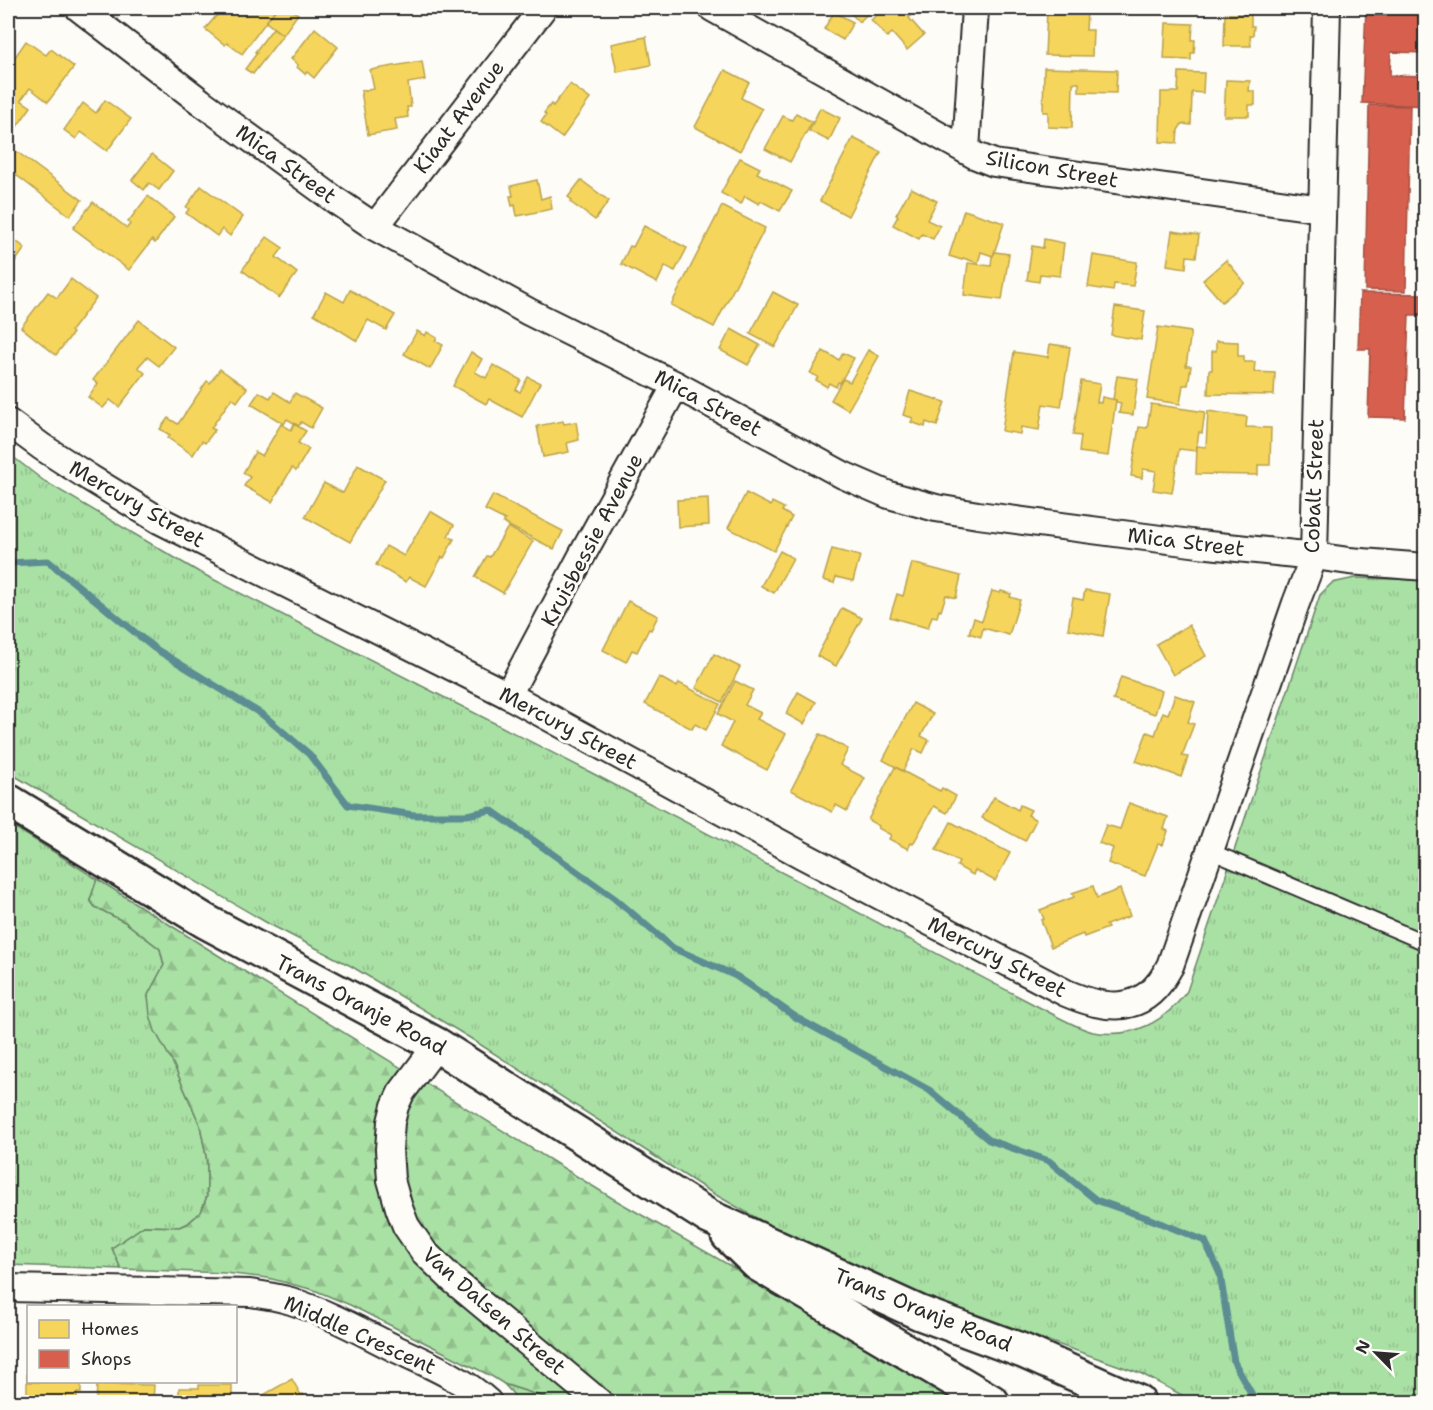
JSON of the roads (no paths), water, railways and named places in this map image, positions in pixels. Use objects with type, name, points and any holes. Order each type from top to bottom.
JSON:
[{"type":"main road","name":"Trans Oranje Road","points":[[8,801],[204,921],[437,1045],[709,1217],[920,1314],[1023,1351],[1137,1402]]},
{"type":"main road","name":"Trans Oranje Road","points":[[709,1217],[758,1264],[992,1402]]},
{"type":"street","name":"Mica Street","points":[[79,8],[201,102],[375,227],[529,312],[676,385],[843,475],[889,495],[936,508],[978,515],[1199,544],[1425,567]]},
{"type":"street","name":"Kiaat Avenue","points":[[375,227],[543,8]]},
{"type":"street","name":"Silicon Street","points":[[712,8],[966,150],[994,163],[1322,209]]},
{"type":"street","points":[[966,150],[975,8]]},
{"type":"street","name":"Cobalt Street","points":[[1139,1000],[1152,992],[1170,966],[1314,556],[1327,8]]},
{"type":"street","name":"Kruisbessie Avenue","points":[[508,695],[676,385]]},
{"type":"street","name":"Mercury Street","points":[[8,422],[71,466],[159,520],[508,695],[802,855],[1066,993],[1098,1005],[1113,1007],[1139,1000]]},
{"type":"street","name":"Van Dalsen Street","points":[[437,1045],[401,1093],[391,1122],[389,1149],[391,1180],[406,1226],[424,1252],[454,1281],[599,1402]]},
{"type":"street","name":"Middle Crescent","points":[[8,1288],[250,1293],[271,1296],[292,1301],[332,1317],[449,1375],[473,1389],[488,1402]]},
{"type":"lane","points":[[1210,851],[1425,943]]},
{"type":"waterway","points":[[8,563],[48,561],[154,648],[263,715],[309,754],[348,805],[414,815],[467,815],[491,810],[614,898],[673,948],[736,976],[797,1018],[929,1090],[989,1140],[1049,1161],[1096,1200],[1205,1241],[1220,1274],[1234,1362],[1256,1402]]}]
